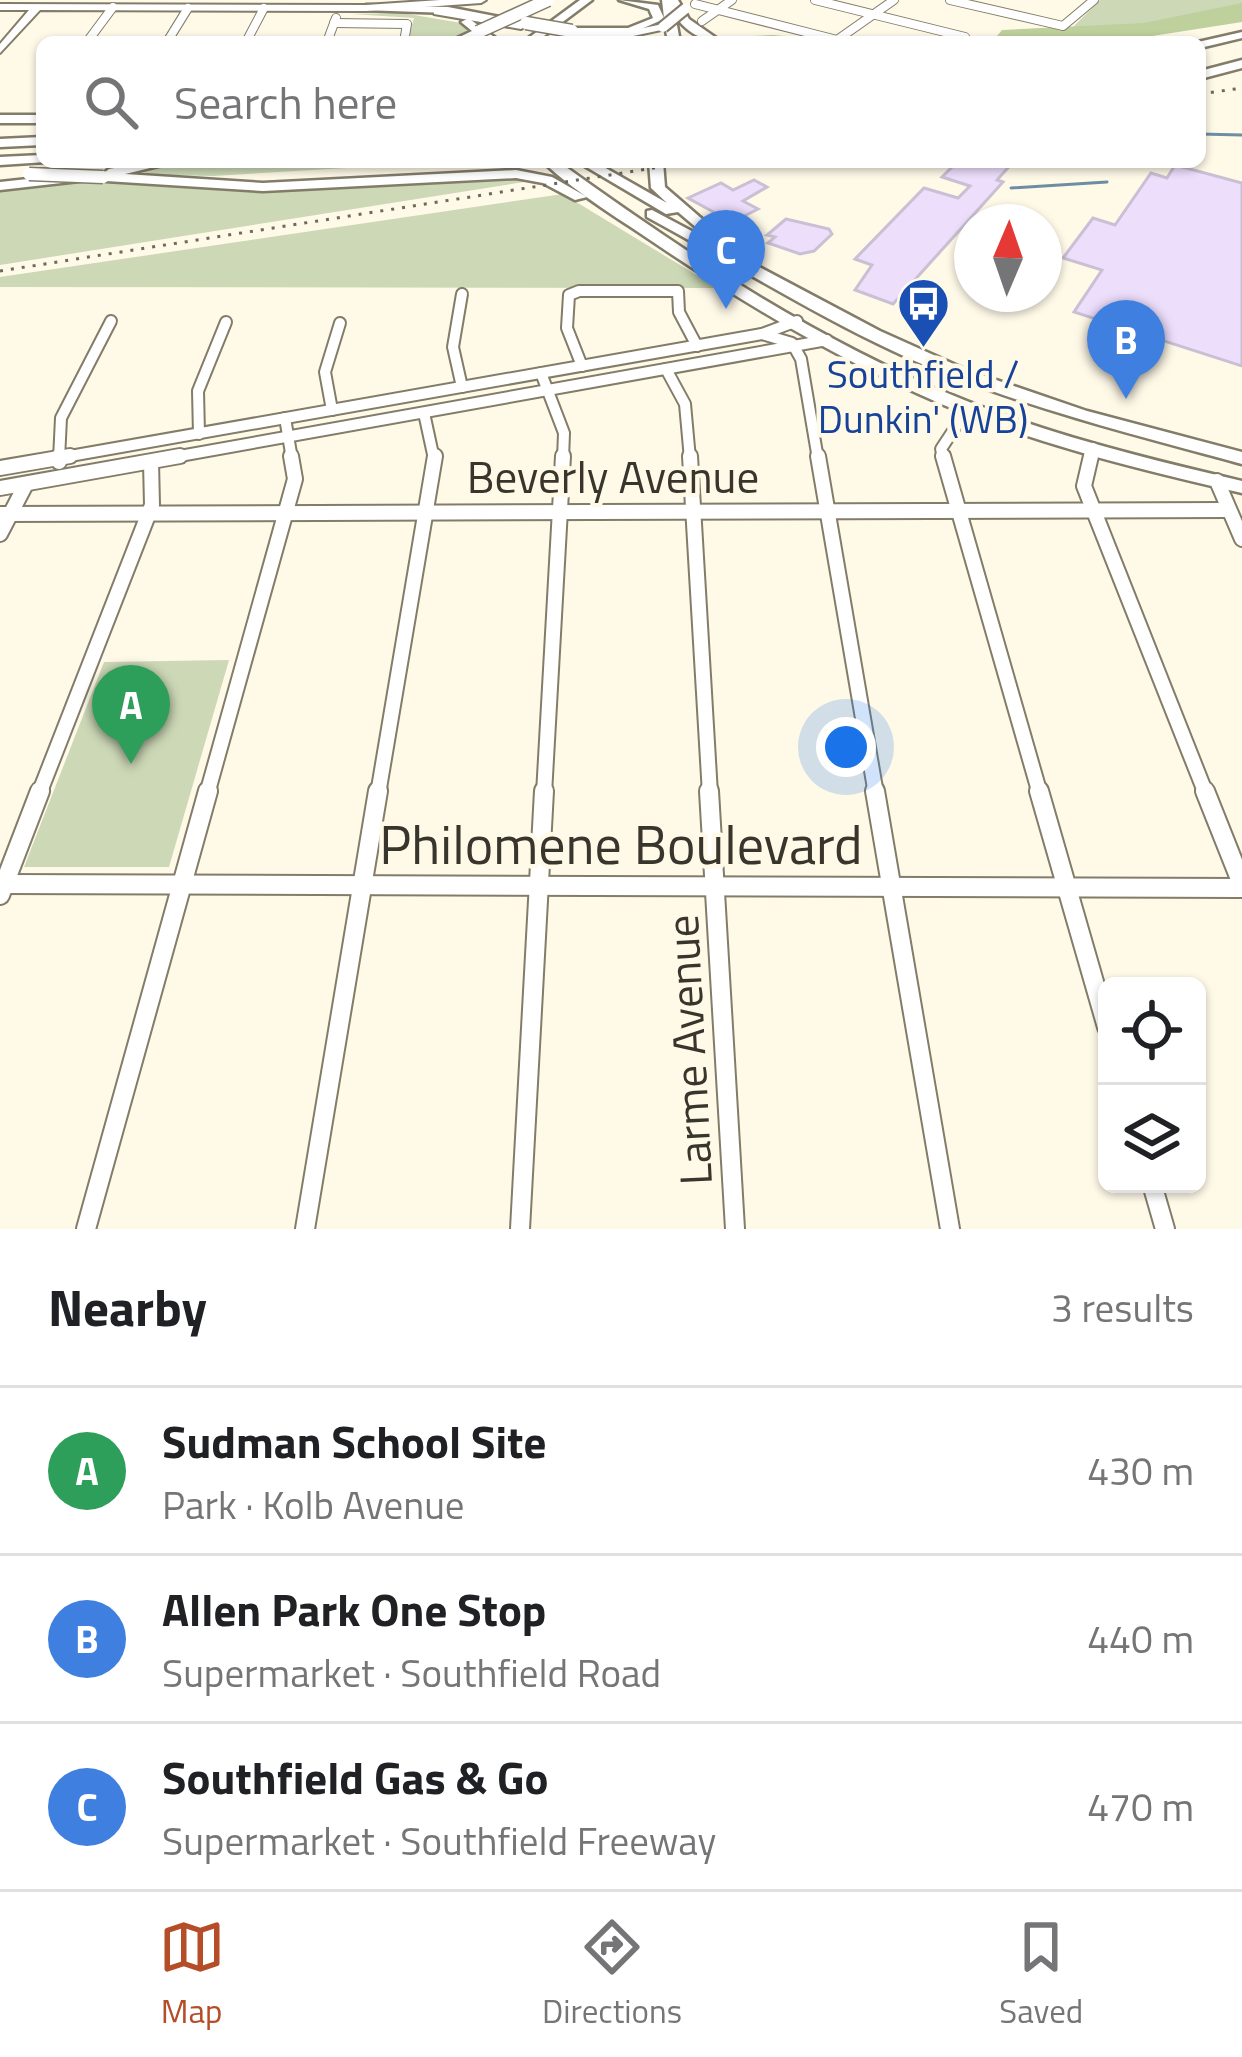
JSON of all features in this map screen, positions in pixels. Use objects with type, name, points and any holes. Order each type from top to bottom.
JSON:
[{"type":"highway","points":[[470,36],[548,0]]},
{"type":"highway","points":[[372,9],[451,9],[524,24],[570,36],[630,31],[659,19],[651,5],[591,2],[527,36]]},
{"type":"highway","points":[[538,36],[591,2]]},
{"type":"highway","points":[[549,36],[591,2]]},
{"type":"highway","points":[[675,36],[681,2]]},
{"type":"highway","points":[[681,2],[683,21],[707,36]]},
{"type":"highway","points":[[372,9],[461,20],[489,36]]},
{"type":"highway","points":[[1206,42],[1240,36]]},
{"type":"highway","points":[[1206,72],[1242,63]]},
{"type":"highway","points":[[0,119],[36,119]]},
{"type":"highway","points":[[0,145],[36,143]]},
{"type":"highway","points":[[0,161],[36,159]]},
{"type":"highway","points":[[0,186],[126,168]]},
{"type":"highway","points":[[105,177],[222,178],[398,168]]},
{"type":"highway","points":[[540,168],[610,213]]},
{"type":"highway","points":[[559,168],[756,298]]},
{"type":"highway","points":[[576,168],[706,246],[947,368],[1186,444]]},
{"type":"highway","points":[[596,168],[709,232]]},
{"type":"highway","points":[[656,168],[658,188],[766,273]]},
{"type":"highway","points":[[0,172],[262,187],[516,174],[547,180],[832,342],[968,408],[1093,448],[1242,487]]},
{"type":"highway","points":[[797,321],[828,316],[906,357],[947,368]]},
{"type":"highway","points":[[832,342],[973,400],[989,398],[983,382]]},
{"type":"highway","points":[[1049,435],[1037,419],[1051,412],[1242,458]]},
{"type":"main road","points":[[451,9],[481,0]]},
{"type":"main road","points":[[570,36],[619,36],[663,27],[681,2]]},
{"type":"main road","points":[[0,50],[40,4]]},
{"type":"main road","points":[[0,7],[327,4],[372,9]]},
{"type":"street","points":[[702,21],[732,0]]},
{"type":"street","points":[[815,0],[961,36]]},
{"type":"street","points":[[846,36],[894,0]]},
{"type":"street","points":[[950,0],[1065,26],[1090,1]]},
{"type":"street","points":[[681,2],[824,36]]},
{"type":"street","points":[[92,36],[113,8]]},
{"type":"street","points":[[171,36],[188,8]]},
{"type":"street","points":[[249,36],[263,8]]},
{"type":"street","points":[[329,36],[341,8]]},
{"type":"street","points":[[334,23],[406,24],[405,36]]},
{"type":"street","points":[[582,366],[569,334],[570,294],[678,291],[679,312],[698,346]]},
{"type":"street","points":[[461,294],[453,352],[462,387]]},
{"type":"street","points":[[56,479],[61,418],[111,321]]},
{"type":"street","points":[[0,469],[698,346],[762,334],[797,321]]},
{"type":"street","points":[[199,434],[198,391],[226,322]]},
{"type":"street","points":[[332,410],[325,372],[340,323]]},
{"type":"street","points":[[762,334],[796,346]]},
{"type":"street","points":[[0,488],[832,342]]},
{"type":"street","points":[[796,346],[950,1229]]},
{"type":"street","name":"Larme Avenue","points":[[666,369],[686,408],[735,1229]]},
{"type":"street","points":[[520,1229],[564,428],[542,373]]},
{"type":"street","points":[[968,408],[941,446],[1098,996]]},
{"type":"street","points":[[305,1229],[436,455],[424,413]]},
{"type":"street","points":[[86,1229],[295,479],[286,418]]},
{"type":"street","points":[[1093,448],[1083,482],[1242,886]]},
{"type":"street","points":[[1,888],[148,514],[151,462]]},
{"type":"street","points":[[1217,482],[1242,539]]},
{"type":"street","points":[[0,535],[5,514],[26,484]]},
{"type":"street","name":"Beverly Avenue","points":[[5,514],[1227,510]]},
{"type":"street","name":"Philomene Boulevard","points":[[1,888],[183,884],[1242,886]]},
{"type":"street","points":[[1155,1193],[1165,1229]]},
{"type":"green space","points":[[1100,0],[1242,0],[1242,17],[1131,36],[1072,28]]},
{"type":"green space","points":[[1242,3],[1242,22],[1152,36],[997,36],[1002,30],[1144,23]]},
{"type":"green space","points":[[402,13],[467,24],[482,36],[409,36],[414,18],[352,14]]},
{"type":"green space","points":[[148,168],[346,168],[213,176],[115,174]]},
{"type":"green space","points":[[503,176],[537,180],[0,265],[0,189],[81,181],[243,189]]},
{"type":"green space","points":[[563,194],[718,288],[0,287],[0,277]]},
{"type":"green space","points":[[229,660],[169,867],[24,867],[104,662]]},
{"type":"building","points":[[951,168],[1008,168],[997,180],[1003,182],[983,204],[954,204],[954,236],[893,304],[855,290],[872,265],[855,259],[924,188],[958,198],[970,186],[942,177]]},
{"type":"building","points":[[1173,168],[1186,168],[1242,183],[1242,366],[1074,312],[1102,270],[1063,258],[1093,218],[1115,225],[1151,173],[1167,178]]},
{"type":"building","points":[[754,180],[767,187],[743,201],[758,209],[732,222],[688,198],[721,183],[733,190]]},
{"type":"building","points":[[786,219],[829,229],[832,234],[814,251],[800,254],[768,243],[775,237],[767,235]]},
{"type":"waterway","points":[[1206,134],[1242,135]]},
{"type":"waterway","points":[[1011,188],[1107,182]]},
{"type":"railway","points":[[1206,93],[1242,88]]},
{"type":"railway","points":[[0,271],[654,168]]},
{"type":"place","name":"Southfield Gas & Go","points":[[726,309]]},
{"type":"place","name":"Southfield / Dunkin' (WB)","points":[[923,349]]},
{"type":"place","name":"Allen Park One Stop","points":[[1126,399]]},
{"type":"place","name":"Sudman School Site","points":[[131,764]]}]
